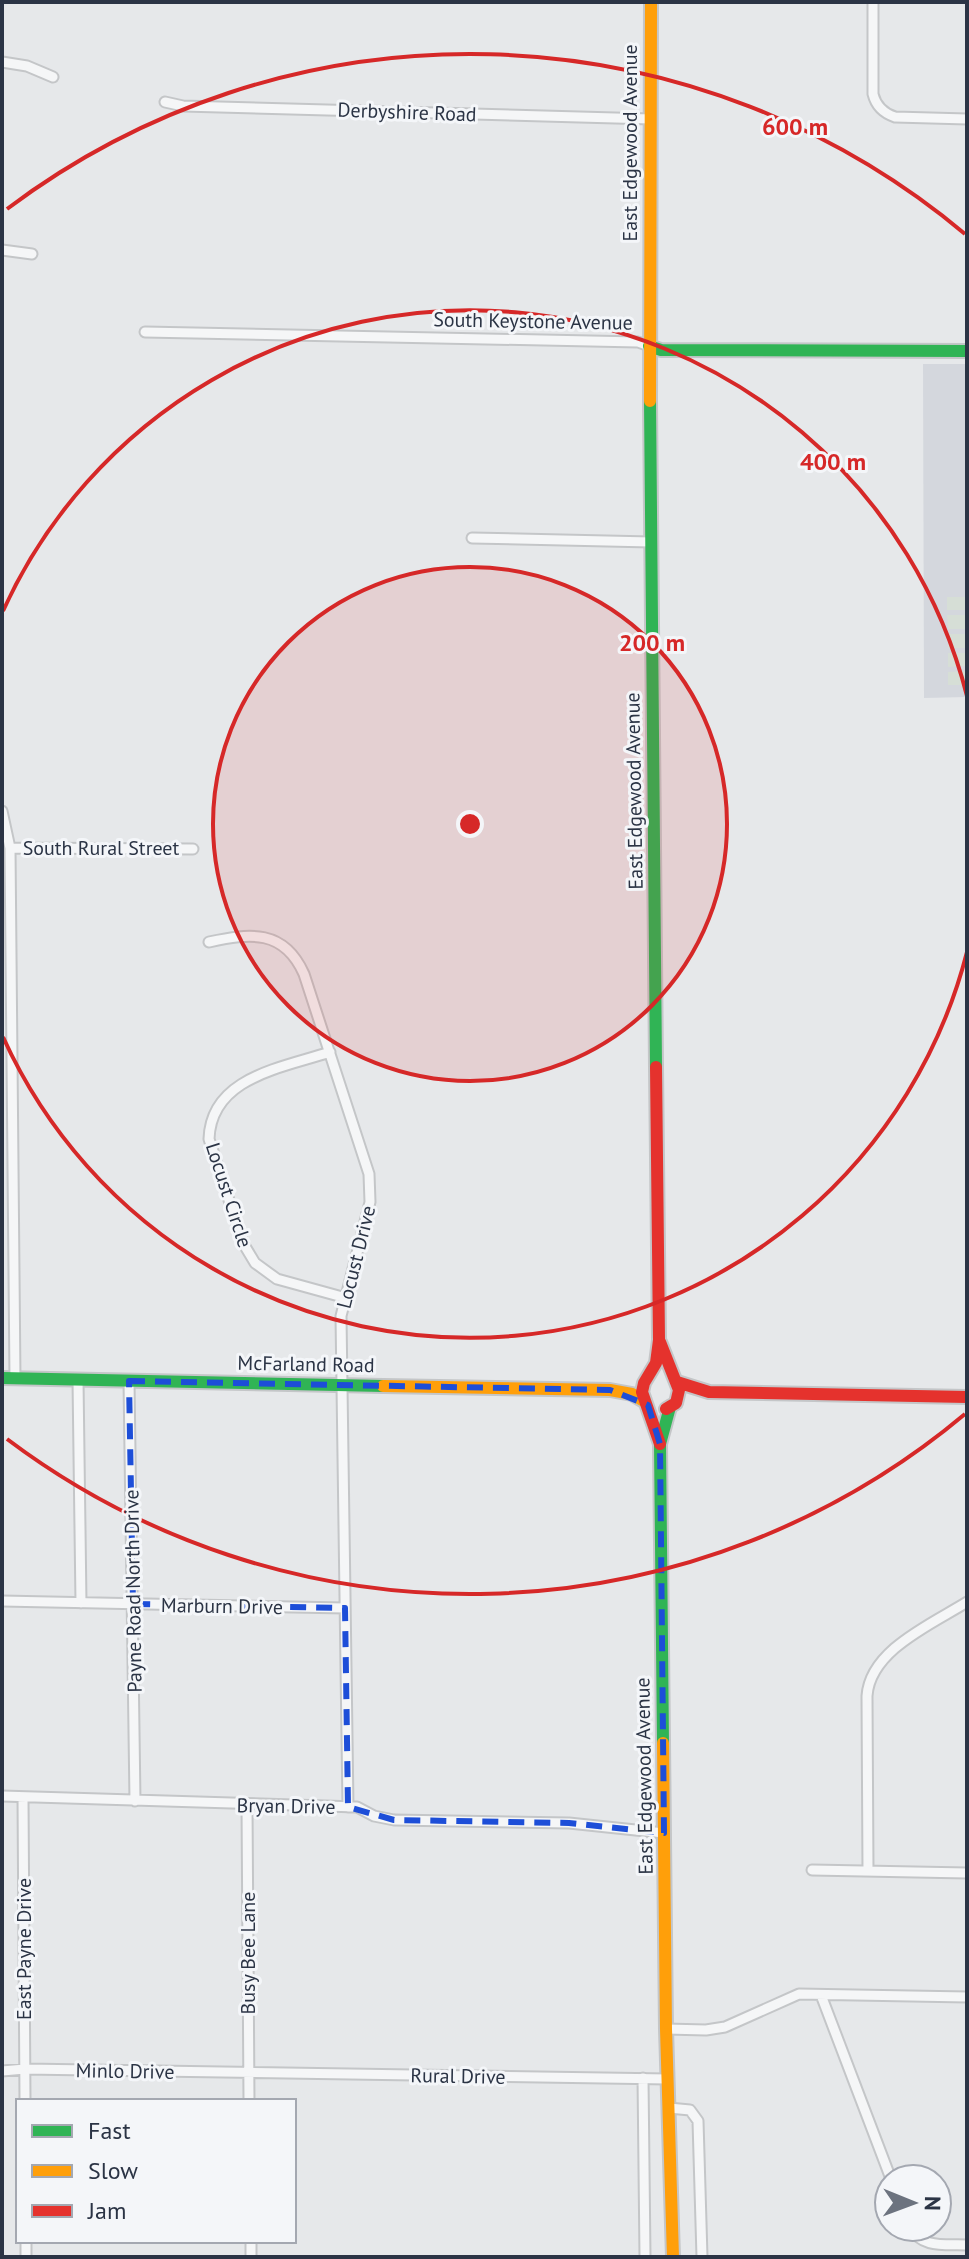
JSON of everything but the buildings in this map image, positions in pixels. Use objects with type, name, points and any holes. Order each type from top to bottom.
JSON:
[{"type":"main road","name":"East Edgewood Avenue","points":[[651,2],[649,346],[659,1340],[656,1363],[642,1392],[660,1444],[666,2029],[673,2257]]},
{"type":"main road","name":"South Keystone Avenue","points":[[649,346],[661,350],[967,351]]},
{"type":"main road","name":"East Edgewood Avenue","points":[[659,1340],[679,1395],[660,1444]]},
{"type":"main road","points":[[648,1378],[664,1373],[709,1392],[967,1397]]},
{"type":"main road","name":"McFarland Road","points":[[8,1378],[610,1390],[632,1394],[646,1403]]},
{"type":"main road","name":"McFarland Road","points":[[610,1390],[648,1378]]},
{"type":"main road","points":[[646,1403],[658,1410],[709,1392]]},
{"type":"street","points":[[873,2],[873,94],[882,110],[900,118],[967,119]]},
{"type":"street","points":[[2,62],[24,65],[53,77]]},
{"type":"street","name":"Derbyshire Road","points":[[165,102],[183,106],[651,119]]},
{"type":"street","points":[[2,250],[32,254]]},
{"type":"street","name":"South Keystone Avenue","points":[[145,332],[638,342],[649,346]]},
{"type":"street","points":[[472,538],[651,542]]},
{"type":"street","points":[[2,811],[10,848],[8,1378]]},
{"type":"street","name":"South Rural Street","points":[[10,848],[193,849]]},
{"type":"street","name":"Locust Drive","points":[[209,942],[257,935],[276,942],[301,967],[366,1159],[370,1180],[370,1202],[341,1328],[348,1807]]},
{"type":"street","name":"Locust Circle","points":[[330,1052],[249,1080],[231,1090],[216,1108],[210,1123],[209,1139],[243,1243],[255,1263],[277,1279],[346,1298]]},
{"type":"street","points":[[78,1380],[81,1603]]},
{"type":"street","name":"Payne Road North Drive","points":[[129,1381],[135,1801]]},
{"type":"street","name":"Marburn Drive","points":[[2,1601],[345,1608]]},
{"type":"street","points":[[868,1871],[867,1696],[870,1677],[889,1653],[967,1602]]},
{"type":"street","name":"Bryan Drive","points":[[2,1796],[348,1807],[397,1821],[569,1823],[664,1833]]},
{"type":"street","name":"East Payne Drive","points":[[23,1797],[25,2099]]},
{"type":"street","name":"Busy Bee Lane","points":[[247,1805],[249,2099]]},
{"type":"street","points":[[812,1870],[967,1873]]},
{"type":"street","points":[[821,1995],[885,2163]]},
{"type":"street","points":[[666,2029],[718,2029],[793,1996],[967,1997]]},
{"type":"street","name":"Minlo Drive","points":[[2,2071],[249,2072]]},
{"type":"street","name":"Rural Drive","points":[[249,2072],[668,2079]]},
{"type":"street","points":[[643,2078],[645,2257]]},
{"type":"street","points":[[669,2108],[690,2110],[698,2121],[702,2257]]},
{"type":"street","points":[[930,2243],[967,2245]]},
{"type":"highlighted area","points":[[129,1381],[610,1390],[648,1405],[660,1444],[664,1833],[569,1823],[394,1820],[348,1807],[345,1608],[133,1604]]},
{"type":"shaded area","points":[[923,364],[967,364],[967,697],[924,698]]},
{"type":"shaded area","points":[[947,597],[967,597],[967,610],[947,610]]},
{"type":"shaded area","points":[[947,615],[967,615],[967,629],[948,629]]},
{"type":"shaded area","points":[[948,634],[967,634],[967,648],[948,648]]},
{"type":"shaded area","points":[[948,653],[967,653],[967,666],[948,667]]},
{"type":"shaded area","points":[[967,671],[967,685],[948,685],[948,672]]},
{"type":"traffic: fast","points":[[649,346],[661,350],[967,351]]},
{"type":"traffic: fast","points":[[650,401],[656,1067]]},
{"type":"traffic: fast","points":[[2,1378],[383,1386]]},
{"type":"traffic: fast","points":[[663,1743],[660,1444],[670,1407]]},
{"type":"traffic: slow","points":[[650,401],[651,2]]},
{"type":"traffic: slow","points":[[383,1386],[610,1390],[632,1394],[644,1401]]},
{"type":"traffic: slow","points":[[663,1743],[666,2029],[673,2257]]},
{"type":"traffic: jam","points":[[656,1067],[659,1340],[656,1363],[642,1392],[660,1444]]},
{"type":"traffic: jam","points":[[660,1342],[679,1390],[676,1403],[666,1409]]},
{"type":"traffic: jam","points":[[677,1382],[709,1392],[967,1397]]}]
